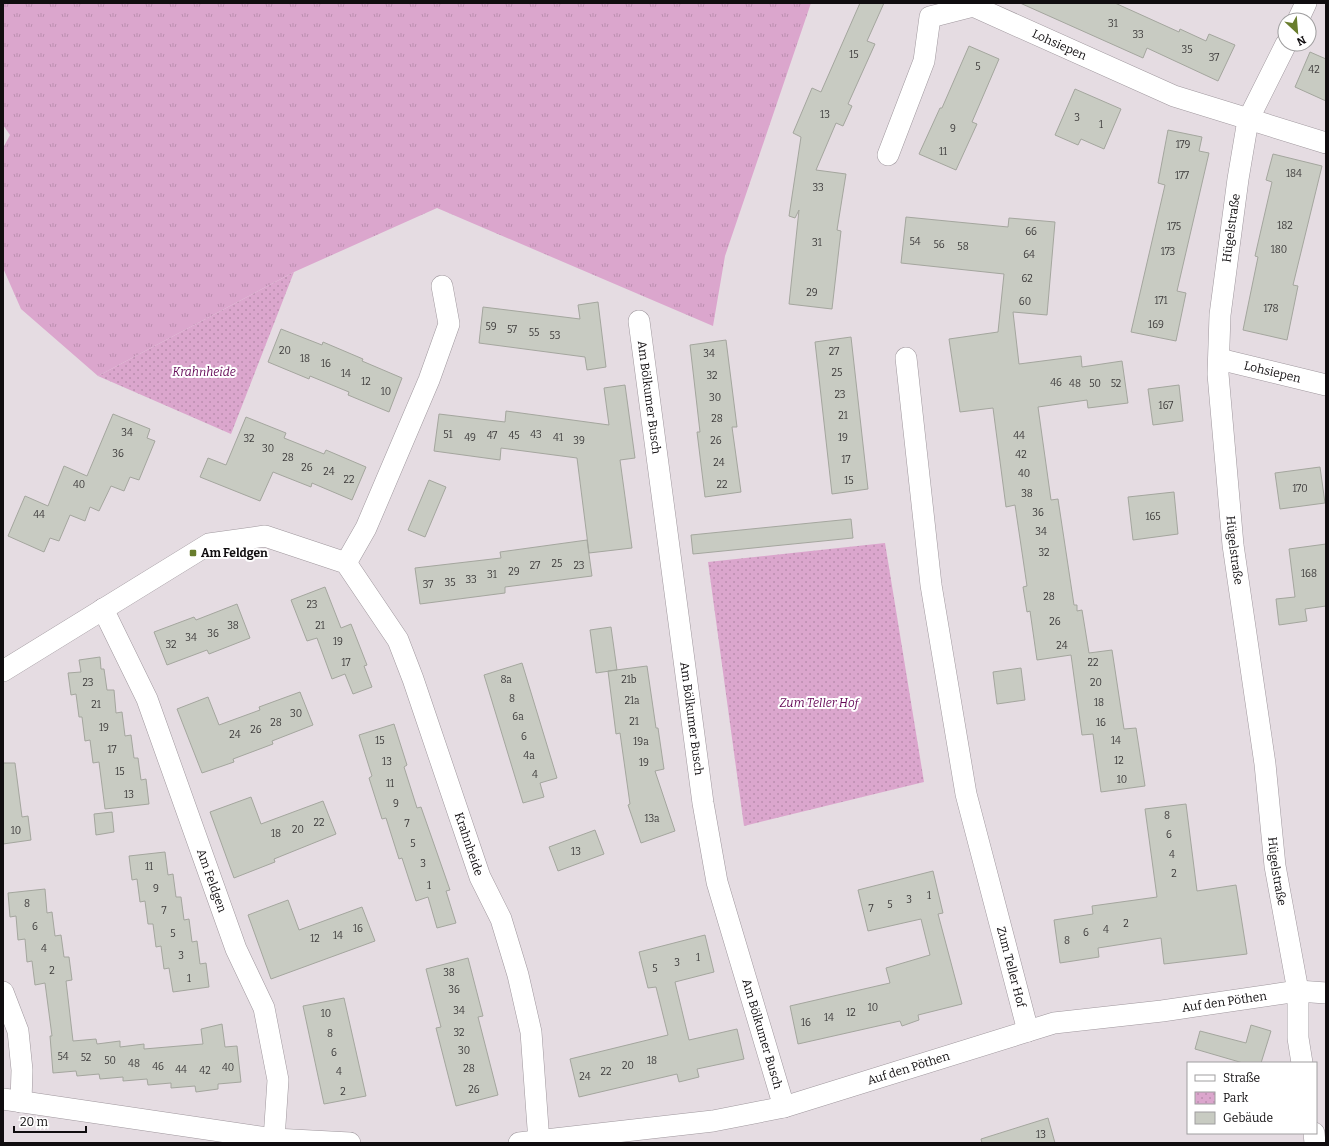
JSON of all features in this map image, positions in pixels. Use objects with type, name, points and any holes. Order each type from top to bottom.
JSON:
[{"type":"street","name":"Lohsiepen","points":[[888,155],[924,61],[930,17],[973,6],[1174,96],[1326,143]]},
{"type":"street","name":"Hügelstraße","points":[[1282,52],[1248,120],[1238,179],[1220,315],[1218,374],[1233,545],[1265,764],[1275,866],[1298,991],[1298,1038],[1302,1062]]},
{"type":"street","points":[[3,671],[209,544],[265,536],[346,563],[366,528],[429,380],[449,324],[442,286]]},
{"type":"street","name":"Am Bölkumer Busch","points":[[639,321],[703,803],[717,882],[784,1107]]},
{"type":"street","name":"Zum Teller Hof","points":[[906,358],[931,585],[966,794],[1028,1031]]},
{"type":"street","name":"Lohsiepen","points":[[1219,359],[1326,385]]},
{"type":"street","name":"Krahnheide","points":[[346,563],[398,640],[413,679],[480,877],[501,919],[518,975],[531,1032],[529,1143]]},
{"type":"street","name":"Am Feldgen","points":[[103,609],[147,699],[236,949],[264,1008],[278,1080],[274,1138]]},
{"type":"street","name":"Auf den Pöthen","points":[[529,1143],[713,1121],[784,1107],[1054,1023],[1162,1011],[1298,991],[1326,993]]},
{"type":"street","points":[[3,992],[18,1031],[22,1070],[12,1100],[274,1138],[350,1143]]},
{"type":"green space","points":[[3,3],[811,3],[725,256],[713,326],[437,208],[294,272],[98,376],[21,309],[3,268],[3,148],[10,135],[3,125]]},
{"type":"green space","name":"Krahnheide","points":[[294,272],[231,434],[98,376]]},
{"type":"green space","name":"Zum Teller Hof","points":[[885,543],[924,782],[744,826],[708,562]]},
{"type":"building","points":[[860,3],[884,3],[867,41],[875,44],[848,104],[852,106],[843,126],[836,123],[816,170],[846,174],[837,230],[841,231],[832,309],[789,304],[799,210],[795,218],[789,216],[801,137],[793,133],[812,88],[821,92]]},
{"type":"building","points":[[1020,3],[1115,3],[1179,32],[1180,29],[1206,41],[1209,34],[1235,45],[1218,81],[1147,48],[1143,58]]},
{"type":"building","points":[[969,46],[999,59],[972,122],[977,124],[956,170],[919,154],[940,108],[942,108]]},
{"type":"building","points":[[1310,52],[1326,59],[1326,101],[1295,87]]},
{"type":"building","points":[[1075,89],[1121,109],[1104,149],[1081,139],[1078,145],[1055,135]]},
{"type":"building","points":[[1168,130],[1202,137],[1199,151],[1209,153],[1177,291],[1186,293],[1176,341],[1131,332],[1165,185],[1158,183]]},
{"type":"building","points":[[1273,154],[1322,166],[1293,285],[1298,286],[1287,340],[1243,330],[1258,257],[1255,256],[1272,182],[1266,180]]},
{"type":"building","points":[[906,217],[1008,227],[1009,218],[1055,222],[1047,315],[1013,312],[1019,364],[1081,356],[1082,367],[1122,361],[1128,403],[1088,408],[1087,400],[1038,407],[1051,500],[1058,499],[1074,605],[1077,605],[1077,611],[1082,610],[1089,653],[1112,650],[1124,729],[1136,728],[1145,786],[1101,792],[1093,734],[1082,735],[1071,655],[1037,660],[1030,611],[1027,612],[1023,587],[1027,586],[1015,505],[1006,507],[993,408],[960,412],[949,339],[998,332],[1004,274],[901,263]]},
{"type":"building","points":[[598,302],[606,367],[587,370],[585,357],[479,343],[483,307],[580,319],[578,305]]},
{"type":"building","points":[[281,329],[322,345],[323,342],[402,378],[389,412],[348,395],[349,392],[310,376],[309,379],[268,362]]},
{"type":"building","points":[[851,337],[868,489],[832,494],[815,342]]},
{"type":"building","points":[[726,340],[737,427],[732,427],[741,492],[705,497],[697,432],[700,432],[690,345]]},
{"type":"building","points":[[625,385],[635,458],[620,460],[632,548],[589,553],[577,458],[501,448],[500,460],[434,451],[439,414],[505,422],[506,411],[609,425],[604,388]]},
{"type":"building","points":[[1179,385],[1183,421],[1153,425],[1148,389]]},
{"type":"building","points":[[113,414],[150,429],[147,438],[155,441],[139,480],[130,477],[124,491],[111,486],[99,511],[90,507],[85,521],[70,515],[59,541],[50,538],[44,552],[8,536],[25,496],[48,506],[64,466],[87,476]]},
{"type":"building","points":[[246,417],[286,433],[284,438],[324,454],[326,450],[366,467],[352,500],[312,483],[311,487],[273,472],[260,501],[200,477],[208,458],[226,465]]},
{"type":"building","points":[[1320,467],[1325,503],[1280,509],[1275,473]]},
{"type":"building","points":[[429,480],[446,487],[425,537],[408,530]]},
{"type":"building","points":[[1174,492],[1178,534],[1133,540],[1128,497]]},
{"type":"building","points":[[851,519],[853,538],[693,554],[691,535]]},
{"type":"building","points":[[587,540],[592,576],[505,587],[505,593],[420,604],[415,568],[501,558],[500,552]]},
{"type":"building","points":[[1326,544],[1326,606],[1305,609],[1307,621],[1279,625],[1276,599],[1295,597],[1289,549]]},
{"type":"building","points":[[325,587],[341,628],[351,624],[367,665],[364,666],[372,687],[353,694],[345,674],[332,679],[317,638],[307,641],[291,600]]},
{"type":"building","points":[[237,604],[250,638],[209,654],[207,650],[167,665],[154,632],[194,617],[196,620]]},
{"type":"building","points":[[611,627],[617,670],[596,673],[590,630]]},
{"type":"building","points":[[100,657],[101,669],[104,669],[107,690],[114,690],[116,713],[122,712],[125,736],[131,735],[134,758],[138,758],[141,780],[146,779],[149,804],[105,809],[99,762],[93,763],[90,740],[85,741],[82,717],[79,717],[76,694],[71,695],[68,673],[81,672],[79,660]]},
{"type":"building","points":[[522,663],[557,778],[540,783],[544,797],[523,803],[484,675]]},
{"type":"building","points":[[647,666],[656,728],[658,728],[664,769],[655,771],[675,831],[641,843],[628,805],[630,804],[620,733],[616,734],[608,671]]},
{"type":"building","points":[[1021,668],[1025,700],[997,704],[993,672]]},
{"type":"building","points":[[300,692],[313,725],[272,741],[273,744],[233,759],[234,762],[202,773],[177,709],[208,697],[219,725],[260,710],[259,707]]},
{"type":"building","points":[[394,724],[407,765],[404,767],[417,808],[421,807],[450,890],[446,891],[456,923],[437,928],[428,897],[416,901],[402,858],[399,859],[386,818],[382,819],[369,778],[372,776],[359,735]]},
{"type":"building","points":[[3,763],[15,763],[22,817],[28,816],[31,840],[3,844]]},
{"type":"building","points":[[251,797],[261,824],[323,801],[336,834],[274,859],[275,862],[234,878],[210,812]]},
{"type":"building","points":[[1186,804],[1197,891],[1236,885],[1247,954],[1164,964],[1161,938],[1098,948],[1099,957],[1060,963],[1054,920],[1093,914],[1092,906],[1157,897],[1145,809]]},
{"type":"building","points":[[112,812],[114,832],[96,835],[94,814]]},
{"type":"building","points":[[595,830],[604,854],[558,871],[549,847]]},
{"type":"building","points":[[165,852],[168,875],[173,874],[176,897],[181,897],[184,920],[189,919],[192,942],[197,941],[200,964],[206,963],[209,987],[173,992],[169,968],[164,969],[161,946],[156,947],[153,924],[148,924],[145,901],[140,902],[137,879],[132,880],[129,856]]},
{"type":"building","points":[[933,871],[943,913],[938,914],[962,1004],[918,1015],[919,1020],[902,1026],[900,1021],[798,1044],[790,1006],[890,983],[886,968],[930,955],[921,919],[868,931],[858,890]]},
{"type":"building","points":[[45,889],[47,913],[52,912],[55,936],[61,935],[64,957],[69,957],[72,980],[66,981],[73,1041],[96,1039],[97,1044],[120,1041],[120,1047],[144,1044],[144,1049],[203,1044],[201,1029],[222,1024],[225,1047],[237,1046],[241,1082],[218,1084],[218,1089],[196,1092],[195,1086],[171,1088],[171,1083],[148,1085],[147,1079],[123,1081],[123,1077],[100,1079],[99,1074],[77,1076],[76,1071],[53,1073],[50,1036],[52,1036],[45,983],[35,985],[32,961],[27,962],[25,939],[18,940],[16,916],[10,917],[8,893]]},
{"type":"building","points":[[288,900],[299,930],[362,907],[375,941],[271,979],[248,915]]},
{"type":"building","points":[[705,935],[714,972],[675,982],[689,1040],[737,1029],[744,1059],[697,1069],[699,1077],[679,1082],[677,1074],[579,1097],[570,1059],[668,1035],[656,987],[648,988],[639,952]]},
{"type":"building","points":[[468,958],[483,1016],[478,1017],[498,1095],[456,1106],[436,1028],[441,1027],[426,969]]},
{"type":"building","points":[[344,998],[366,1096],[324,1104],[303,1006]]},
{"type":"building","points":[[1251,1025],[1271,1031],[1261,1062],[1240,1062],[1195,1049],[1200,1031],[1246,1043]]},
{"type":"building","points":[[1048,1118],[1055,1143],[982,1143],[981,1139]]},
{"type":"place","name":"Am Feldgen","points":[[193,553]]}]
